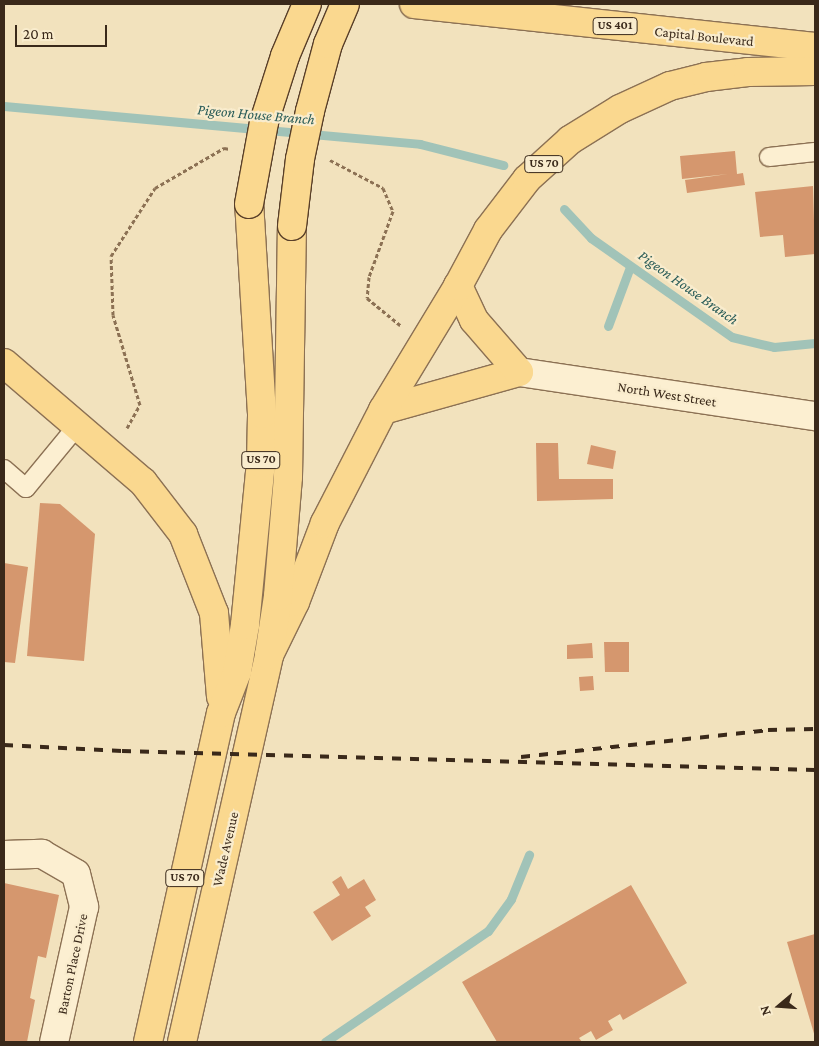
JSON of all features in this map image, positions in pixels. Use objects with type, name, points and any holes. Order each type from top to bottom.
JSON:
[{"type":"main road","name":"US 70","points":[[148,1042],[221,713],[237,672],[245,625],[261,463],[262,414],[249,204],[264,122],[285,56],[307,4]]},
{"type":"main road","points":[[269,655],[288,477],[292,226],[300,160],[310,111],[328,44],[345,4]]},
{"type":"main road","name":"Capital Boulevard","points":[[414,4],[815,47]]},
{"type":"main road","name":"US 70","points":[[269,655],[295,602],[325,523],[383,410],[458,286],[488,230],[527,178],[570,140],[620,109],[670,86],[706,77],[815,71]]},
{"type":"main road","points":[[383,410],[519,372],[474,320],[458,286]]},
{"type":"main road","points":[[4,363],[143,482],[183,534],[214,613],[219,646],[221,713]]},
{"type":"main road","name":"Wade Avenue","points":[[182,1042],[269,655]]},
{"type":"street","name":"North West Street","points":[[519,372],[815,416]]},
{"type":"street","name":"Barton Place Drive","points":[[4,855],[42,854],[76,874],[84,906],[54,1042]]},
{"type":"lane","points":[[768,157],[815,152]]},
{"type":"lane","points":[[4,469],[26,488],[78,425]]},
{"type":"building","points":[[735,151],[737,174],[743,173],[745,185],[687,193],[685,180],[728,174],[682,179],[680,156]]},
{"type":"building","points":[[813,186],[815,254],[785,257],[783,235],[760,237],[755,192]]},
{"type":"building","points":[[536,443],[558,443],[559,479],[613,479],[613,499],[537,501]]},
{"type":"building","points":[[591,445],[616,451],[613,469],[587,464]]},
{"type":"building","points":[[40,503],[60,504],[95,534],[84,661],[27,656]]},
{"type":"building","points":[[4,563],[28,567],[15,663],[4,662]]},
{"type":"building","points":[[604,642],[629,642],[629,672],[605,672]]},
{"type":"building","points":[[592,643],[593,658],[567,659],[567,645]]},
{"type":"building","points":[[593,676],[594,690],[580,691],[579,677]]},
{"type":"building","points":[[341,876],[348,889],[364,879],[376,900],[365,907],[371,916],[332,941],[313,912],[340,895],[332,882]]},
{"type":"building","points":[[4,883],[59,895],[46,958],[38,956],[30,998],[35,1000],[27,1042],[4,1042]]},
{"type":"building","points":[[631,885],[687,983],[623,1020],[620,1014],[608,1021],[613,1030],[596,1040],[591,1031],[579,1038],[582,1042],[497,1042],[462,982]]},
{"type":"building","points":[[815,934],[815,1037],[787,942]]},
{"type":"waterway","name":"Pigeon House Branch","points":[[4,106],[420,144],[503,165]]},
{"type":"waterway","name":"Pigeon House Branch","points":[[564,209],[591,238],[732,337],[774,347],[815,343]]},
{"type":"waterway","points":[[608,326],[630,267]]},
{"type":"waterway","points":[[325,1042],[488,931],[511,899],[529,855]]},
{"type":"railway","points":[[521,757],[768,730],[815,729]]},
{"type":"railway","points":[[4,745],[122,751],[815,770]]}]
